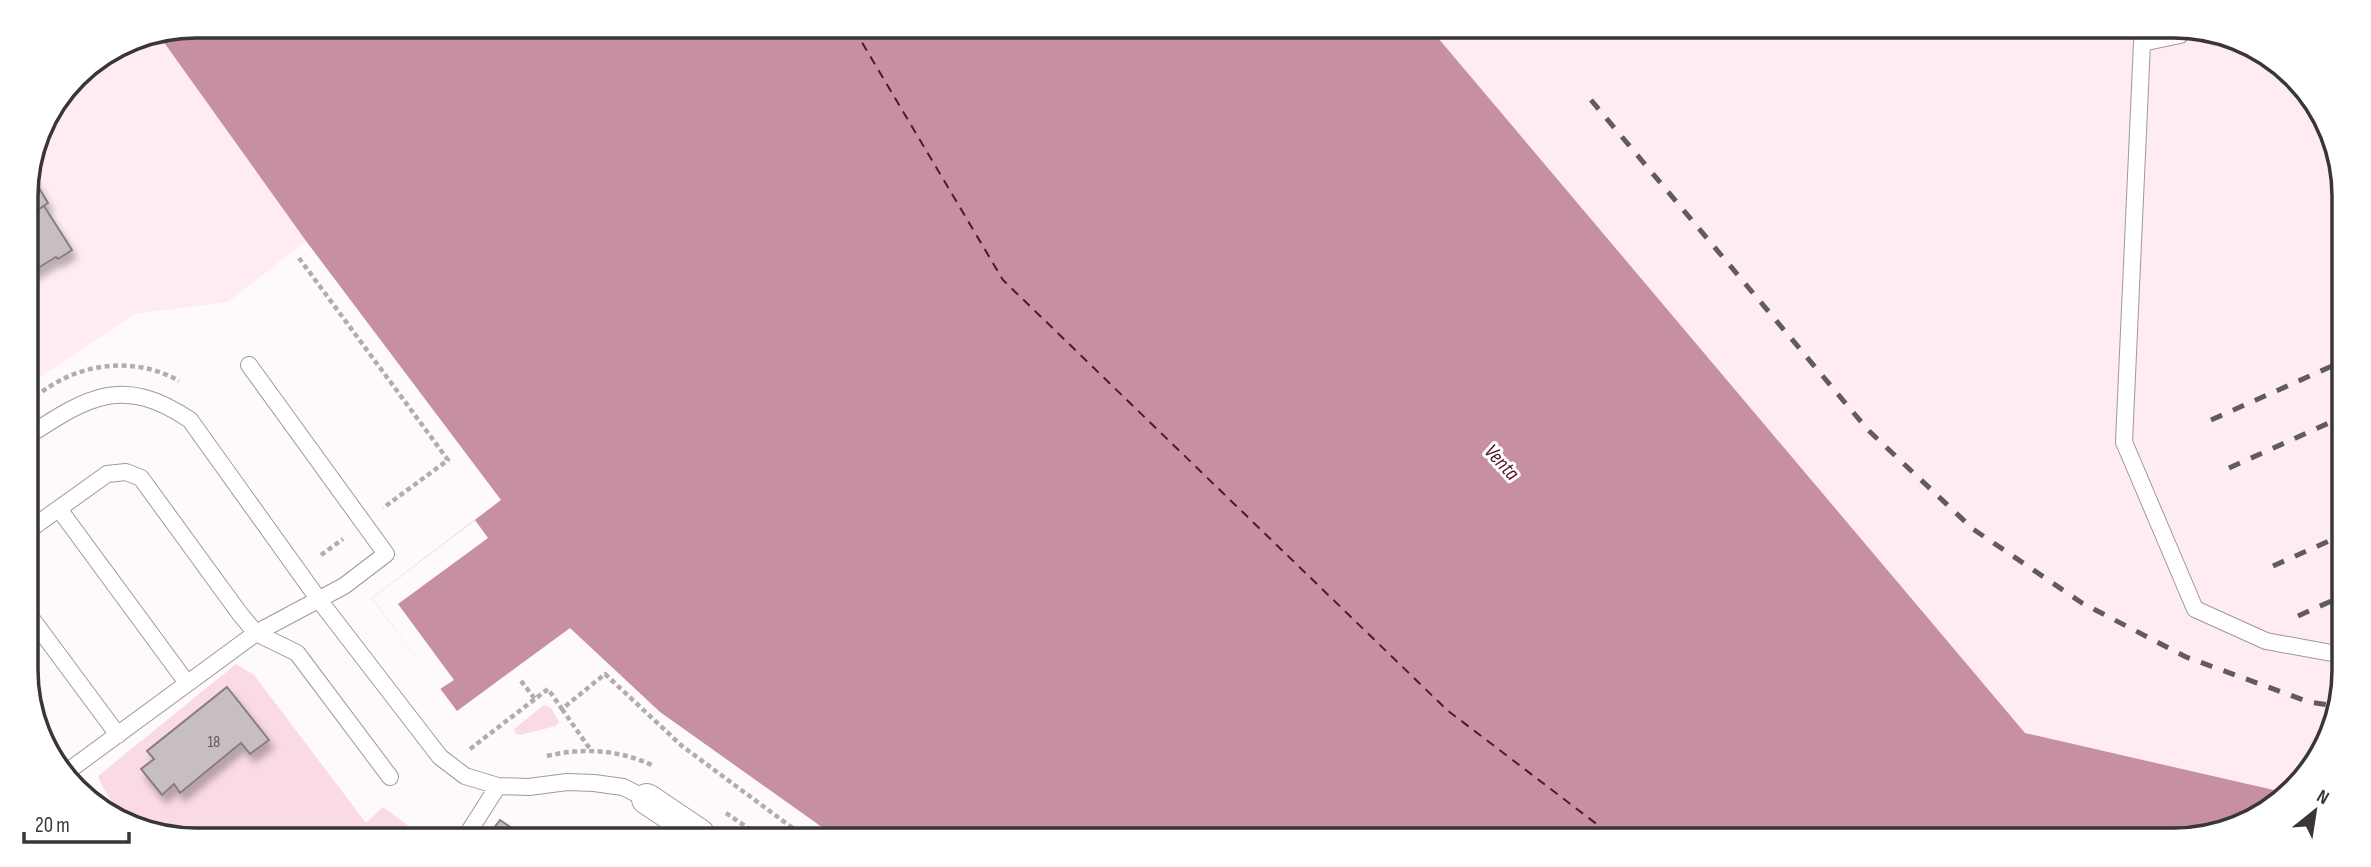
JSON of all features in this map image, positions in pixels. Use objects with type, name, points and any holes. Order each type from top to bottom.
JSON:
[{"type":"street","points":[[646,799],[690,828]]},
{"type":"lane","points":[[2166,38],[2142,43],[2124,442],[2195,609],[2266,641],[2332,652]]},
{"type":"lane","points":[[73,768],[256,633],[344,586],[386,554],[249,365]]},
{"type":"lane","points":[[38,429],[65,411],[93,399],[117,395],[146,397],[168,406],[190,420],[319,600],[440,757],[465,776],[498,786],[529,788],[567,782],[594,783],[623,787],[646,799]]},
{"type":"lane","points":[[38,523],[107,474],[126,472],[141,478],[240,614],[256,633],[297,653],[390,777]]},
{"type":"lane","points":[[59,509],[187,683]]},
{"type":"lane","points":[[38,627],[118,735]]},
{"type":"lane","points":[[471,828],[498,786]]},
{"type":"path","points":[[299,258],[448,460],[321,555],[344,586]]},
{"type":"path","points":[[39,394],[61,379],[88,369],[114,365],[146,368],[181,382]]},
{"type":"path","points":[[562,709],[605,674],[682,746],[793,828]]},
{"type":"path","points":[[521,681],[535,699]]},
{"type":"path","points":[[470,749],[548,690],[590,749]]},
{"type":"path","points":[[464,745],[479,753]]},
{"type":"path","points":[[543,757],[570,750],[590,749],[625,756],[651,764],[662,771]]},
{"type":"path","points":[[726,812],[749,828]]},
{"type":"shaded area","points":[[1438,38],[2174,38],[2225,47],[2262,65],[2279,78],[2293,92],[2311,118],[2327,156],[2331,176],[2332,670],[2327,711],[2316,740],[2292,776],[2280,776],[2280,788],[2277,791],[2025,733]]},
{"type":"shaded area","points":[[171,41],[306,241],[228,302],[135,314],[39,378],[39,186],[47,146],[71,100],[100,71],[146,47]]},
{"type":"shaded area","points":[[236,664],[254,675],[366,823],[383,807],[411,828],[176,827],[146,820],[114,805],[98,776]]},
{"type":"shaded area","points":[[544,705],[551,708],[559,722],[556,726],[519,735],[515,733],[514,729]]},
{"type":"water","name":"Venta","points":[[1438,38],[2025,733],[2277,791],[2235,816],[2215,823],[2185,828],[823,828],[660,712],[570,628],[457,711],[372,598],[501,500],[306,241],[164,42],[186,39]]},
{"type":"pier","points":[[475,520],[488,538],[398,604],[454,680],[440,689],[372,598]]},
{"type":"building","points":[[39,188],[48,203],[39,209]]},
{"type":"building","points":[[44,206],[72,250],[39,268],[39,209]]},
{"type":"building","points":[[227,687],[269,740],[250,754],[241,743],[180,793],[174,784],[162,795],[141,769],[154,759],[147,751]]},
{"type":"building","points":[[500,820],[512,828],[494,828]]},
{"type":"ferry route","points":[[860,39],[1003,280],[1447,710],[1602,828]]},
{"type":"railway","points":[[1591,100],[1868,430],[1973,529],[2082,603],[2186,657],[2309,702],[2328,705]]},
{"type":"railway","points":[[2211,420],[2332,366]]},
{"type":"railway","points":[[2229,468],[2332,422]]},
{"type":"railway","points":[[2273,566],[2332,540]]},
{"type":"railway","points":[[2298,616],[2332,601]]}]
